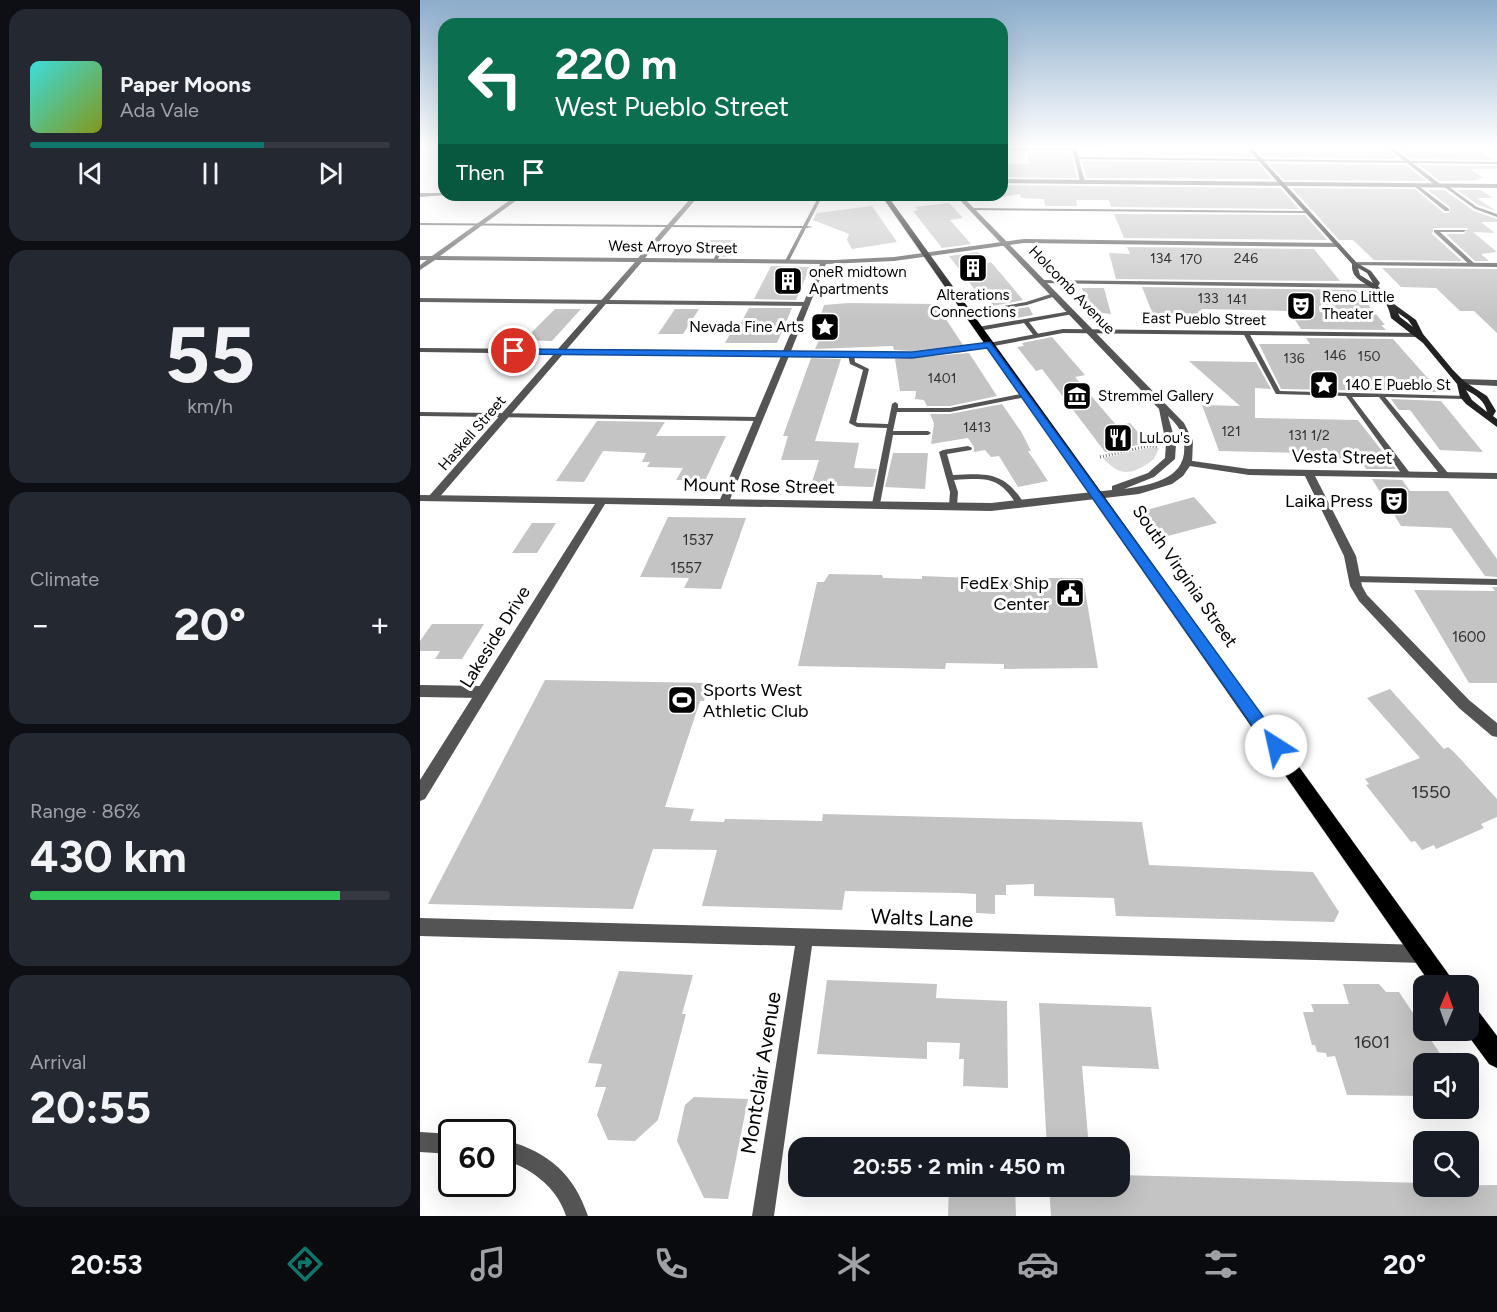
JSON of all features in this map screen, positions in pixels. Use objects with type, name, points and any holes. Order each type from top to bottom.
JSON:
[{"type":"main road","name":"South Virginia Street","points":[[891,205],[1438,975]]},
{"type":"main road","points":[[1301,205],[1355,264],[1356,273],[1362,280],[1374,286],[1394,308],[1394,316],[1404,327],[1419,335],[1461,382],[1480,394],[1491,406],[1492,411],[1489,415]]},
{"type":"main road","points":[[1461,382],[1464,397],[1478,411],[1489,415],[1497,424]]},
{"type":"main road","points":[[1479,1031],[1497,1056]]},
{"type":"street","points":[[420,268],[507,205]]},
{"type":"street","name":"Haskell Street","points":[[433,498],[689,205]]},
{"type":"street","name":"Holcomb Avenue","points":[[968,205],[1163,408],[1175,416],[1187,435],[1189,450],[1186,463]]},
{"type":"street","name":"West Arroyo Street","points":[[420,258],[824,262],[925,255],[1024,242],[1338,245]]},
{"type":"street","points":[[723,502],[824,262]]},
{"type":"street","points":[[1355,264],[1497,265]]},
{"type":"street","name":"East Pueblo Street","points":[[420,350],[931,354],[1036,335],[1088,330],[1419,335]]},
{"type":"street","points":[[1461,382],[1497,383]]},
{"type":"street","name":"Holcomb Avenue","points":[[1098,495],[1151,475],[1170,459],[1172,438],[1163,418],[1163,408]]},
{"type":"street","points":[[1098,495],[1154,488],[1177,475],[1186,463]]},
{"type":"street","name":"Vesta Street","points":[[1186,463],[1228,470],[1497,476]]},
{"type":"street","points":[[1308,473],[1350,556],[1354,579],[1363,598],[1464,704],[1497,731]]},
{"type":"street","name":"Mount Rose Street","points":[[420,498],[953,506],[1053,503],[1098,495]]},
{"type":"street","name":"Lakeside Drive","points":[[420,794],[481,692],[603,500]]},
{"type":"street","points":[[420,691],[481,692]]},
{"type":"street","name":"Walts Lane","points":[[420,927],[1424,954]]},
{"type":"street","name":"Montclair Avenue","points":[[763,1216],[805,937]]},
{"type":"street","points":[[420,1142],[438,1143]]},
{"type":"street","points":[[516,1152],[539,1165],[562,1185],[578,1216]]},
{"type":"lane","points":[[787,261],[816,205]]},
{"type":"lane","points":[[1440,205],[1447,210]]},
{"type":"lane","points":[[1471,205],[1497,216]]},
{"type":"lane","points":[[971,208],[1308,212]]},
{"type":"lane","points":[[420,224],[811,227]]},
{"type":"lane","points":[[1464,231],[1436,231],[1473,265]]},
{"type":"lane","points":[[714,261],[721,250]]},
{"type":"lane","points":[[1041,282],[1374,286]]},
{"type":"lane","points":[[967,313],[1034,303],[1054,295]]},
{"type":"lane","points":[[420,300],[807,304]]},
{"type":"lane","points":[[978,328],[1005,321],[1034,319],[1044,314],[1071,313]]},
{"type":"lane","points":[[1029,314],[1034,319]]},
{"type":"lane","points":[[1015,316],[1036,335]]},
{"type":"lane","points":[[1246,333],[1278,393],[1464,397]]},
{"type":"lane","points":[[851,355],[852,363],[866,369],[852,423],[928,433]]},
{"type":"lane","points":[[876,504],[894,407],[950,410],[1026,395]]},
{"type":"lane","points":[[1348,395],[1407,474]]},
{"type":"lane","points":[[1381,396],[1445,475]]},
{"type":"lane","points":[[420,414],[758,419]]},
{"type":"lane","points":[[953,506],[954,492],[943,452],[968,448]]},
{"type":"lane","points":[[950,478],[992,476],[1014,491],[1021,505]]},
{"type":"lane","points":[[1354,579],[1497,582]]},
{"type":"path","points":[[1100,457],[1148,446],[1160,447]]},
{"type":"shaded area","points":[[1148,448],[1159,448],[1154,459],[1133,471],[1116,469],[1103,458]]},
{"type":"building","points":[[951,205],[963,218],[950,220],[971,244],[942,248],[913,211],[918,210],[915,207]]},
{"type":"building","points":[[1045,205],[1077,206],[1045,206]]},
{"type":"building","points":[[1110,205],[1295,205],[1299,209],[1111,207]]},
{"type":"building","points":[[1307,205],[1434,205],[1444,213],[1449,213],[1450,207],[1447,205],[1465,205],[1474,211],[1497,219],[1497,222],[1481,222],[1495,233],[1473,232],[1497,252],[1481,254],[1489,261],[1475,261],[1446,234],[1464,234],[1468,228],[1434,228],[1432,234],[1462,261],[1374,260],[1353,240],[1339,240]]},
{"type":"building","points":[[1478,205],[1487,205],[1496,211]]},
{"type":"building","points":[[872,206],[897,242],[852,249],[847,240],[849,234],[813,220],[817,213]]},
{"type":"building","points":[[1114,214],[1305,215],[1327,240],[1124,238]]},
{"type":"building","points":[[694,240],[736,240],[725,257],[722,257],[724,248],[718,247],[713,255]]},
{"type":"building","points":[[1127,247],[1314,249],[1340,281],[1116,279],[1109,253],[1130,254]]},
{"type":"building","points":[[978,252],[988,263],[991,262],[1023,300],[993,306],[983,294],[979,295],[949,256]]},
{"type":"building","name":"oneR midtown Apartments","points":[[771,266],[810,267],[796,300],[754,299]]},
{"type":"building","points":[[1382,268],[1497,269],[1497,333],[1474,311],[1460,311],[1436,288],[1401,287]]},
{"type":"building","points":[[1142,287],[1356,290],[1385,325],[1381,325],[1386,330],[1301,329],[1289,311],[1201,309],[1204,316],[1154,317]]},
{"type":"building","points":[[1082,288],[1104,288],[1111,314],[1088,311]]},
{"type":"building","points":[[936,304],[963,345],[912,351],[894,350],[893,346],[815,349],[819,340],[813,340],[824,305]]},
{"type":"building","points":[[1029,307],[1033,315],[1004,320],[998,312]]},
{"type":"building","points":[[749,308],[792,308],[777,343],[725,343],[736,323],[741,323]]},
{"type":"building","points":[[555,309],[581,309],[552,341],[524,340]]},
{"type":"building","points":[[675,309],[699,309],[683,334],[658,334]]},
{"type":"building","name":"Stremmel Gallery","points":[[1052,337],[1085,375],[1075,377],[1117,426],[1130,423],[1147,443],[1105,452],[1042,369],[1036,371],[1017,347],[1024,346],[1022,343]]},
{"type":"building","points":[[1306,338],[1393,339],[1440,392],[1281,389],[1259,344],[1310,344]]},
{"type":"building","points":[[969,353],[997,396],[950,406],[927,406],[924,400],[915,399],[916,391],[900,391],[895,359]]},
{"type":"building","points":[[811,358],[841,359],[815,441],[859,443],[854,468],[877,469],[873,487],[811,485],[819,460],[781,460],[788,436],[783,436]]},
{"type":"building","points":[[1189,361],[1256,362],[1271,389],[1255,388],[1255,418],[1358,420],[1396,469],[1366,469],[1360,459],[1312,458],[1309,453],[1219,451],[1202,405],[1240,406]]},
{"type":"building","points":[[1391,399],[1441,401],[1483,452],[1440,450],[1410,410],[1399,410]]},
{"type":"building","points":[[1002,404],[1022,433],[1031,451],[1028,451],[1048,481],[1018,487],[999,456],[991,457],[985,450],[974,452],[974,447],[968,438],[931,444],[934,423],[930,414],[950,414]]},
{"type":"building","points":[[597,421],[665,422],[656,436],[726,436],[705,481],[676,480],[683,468],[647,467],[650,462],[642,462],[646,453],[603,451],[584,482],[556,481]]},
{"type":"building","points":[[893,453],[928,453],[925,489],[885,487]]},
{"type":"building","points":[[1372,479],[1402,480],[1410,491],[1448,491],[1497,559],[1497,577],[1485,576],[1451,528],[1401,526]]},
{"type":"building","points":[[1194,497],[1217,523],[1164,537],[1143,511]]},
{"type":"building","points":[[668,517],[746,518],[721,589],[684,588],[689,578],[640,577]]},
{"type":"building","points":[[532,523],[556,523],[537,553],[512,553]]},
{"type":"building","points":[[829,574],[882,575],[883,578],[922,579],[922,576],[1046,581],[1046,578],[1083,578],[1098,668],[1004,669],[1004,664],[946,663],[945,669],[798,666],[817,582],[824,582]]},
{"type":"building","points":[[1492,587],[1497,587],[1497,683],[1469,683],[1414,590],[1495,591]]},
{"type":"building","points":[[432,624],[484,624],[462,659],[435,659],[440,651],[420,651],[420,641]]},
{"type":"building","points":[[545,680],[710,683],[704,701],[700,701],[665,807],[694,809],[690,821],[724,822],[725,819],[822,821],[823,814],[1142,822],[1149,865],[1313,872],[1339,912],[1334,922],[1116,916],[1114,898],[1034,896],[1034,884],[1006,885],[1006,895],[995,895],[995,914],[976,913],[976,894],[959,893],[845,891],[842,910],[702,906],[717,850],[653,849],[633,909],[428,904]]},
{"type":"building","points":[[1390,689],[1444,749],[1448,747],[1454,752],[1497,799],[1497,817],[1481,824],[1484,828],[1436,849],[1434,845],[1422,850],[1415,841],[1411,842],[1366,785],[1369,784],[1365,779],[1420,758],[1367,698]]},
{"type":"building","points":[[619,971],[693,975],[682,1014],[686,1014],[658,1120],[635,1141],[608,1140],[597,1115],[606,1087],[595,1087],[602,1064],[588,1063]]},
{"type":"building","points":[[827,980],[937,984],[936,998],[1007,1001],[1008,1088],[963,1086],[964,1059],[959,1059],[960,1043],[927,1042],[927,1059],[817,1054]]},
{"type":"building","points":[[1343,984],[1379,984],[1386,992],[1399,992],[1413,1013],[1413,1041],[1432,1041],[1440,1053],[1413,1053],[1413,1096],[1347,1095],[1335,1056],[1327,1057],[1326,1053],[1317,1052],[1315,1045],[1312,1045],[1303,1012],[1314,1012],[1311,1004],[1349,1004]]},
{"type":"building","points":[[1039,1003],[1151,1007],[1159,1069],[1082,1066],[1088,1137],[1046,1137]]},
{"type":"building","points":[[694,1097],[748,1099],[728,1199],[704,1198],[677,1141],[685,1105]]},
{"type":"building","points":[[1130,1175],[1413,1183],[1413,1197],[1479,1197],[1479,1185],[1497,1185],[1497,1216],[1051,1216],[1050,1197],[1130,1197]]},
{"type":"building","points":[[949,1197],[1015,1197],[1016,1216],[948,1216]]},
{"type":"place","name":"Alterations Connections","points":[[973,268]]},
{"type":"place","name":"oneR midtown Apartments","points":[[788,281]]},
{"type":"place","name":"Reno Little Theater","points":[[1301,306]]},
{"type":"place","name":"Nevada Fine Arts","points":[[825,327]]},
{"type":"place","name":"140 E Pueblo St","points":[[1324,385]]},
{"type":"place","name":"Stremmel Gallery","points":[[1077,396]]},
{"type":"place","name":"LuLou's","points":[[1118,438]]},
{"type":"place","name":"Laika Press","points":[[1394,501]]},
{"type":"place","name":"FedEx Ship Center","points":[[1070,593]]},
{"type":"place","name":"Sports West Athletic Club","points":[[682,700]]},
{"type":"route","points":[[514,351],[912,355],[990,345],[1276,746]]}]
